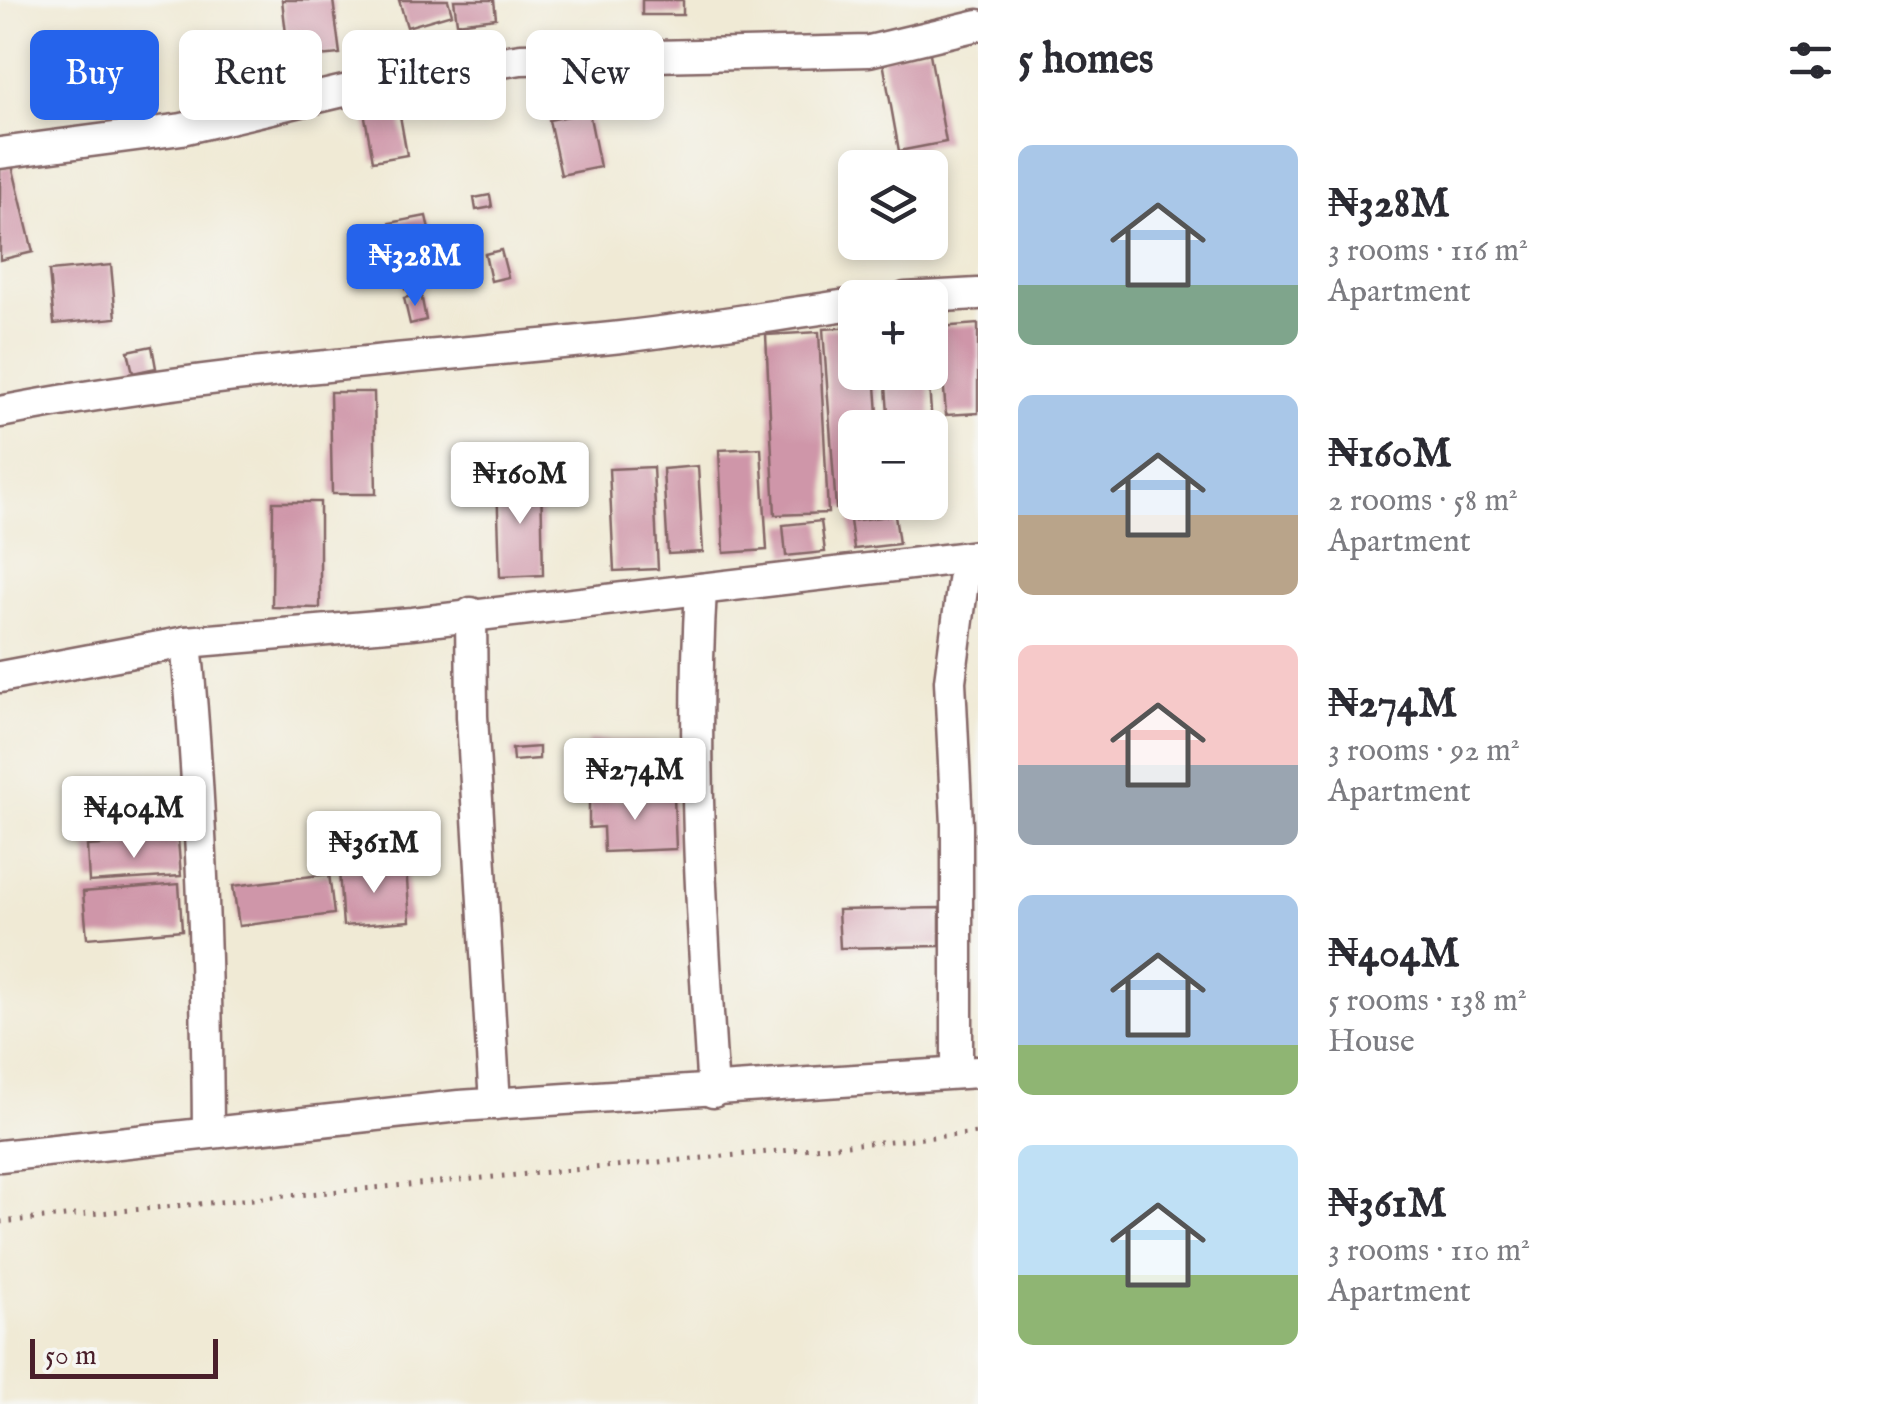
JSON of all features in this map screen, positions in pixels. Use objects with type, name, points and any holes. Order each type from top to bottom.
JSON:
[{"type":"street","points":[[0,152],[182,129],[399,78],[520,58],[869,51],[978,24]]},
{"type":"street","points":[[948,296],[978,294]]},
{"type":"street","points":[[0,412],[115,391],[386,358],[626,336],[838,306]]},
{"type":"street","points":[[0,677],[186,642],[412,623],[972,557],[950,682],[967,1072],[494,1104],[0,1156]]},
{"type":"street","points":[[701,589],[694,716],[697,868],[713,1092]]},
{"type":"street","points":[[472,613],[472,716],[494,1104]]},
{"type":"street","points":[[186,642],[206,924],[208,1132]]},
{"type":"path","points":[[0,1222],[978,1133]]},
{"type":"building","points":[[282,0],[333,0],[340,54],[322,56],[322,30],[286,30]]},
{"type":"building","points":[[399,0],[448,0],[452,14],[407,27]]},
{"type":"building","points":[[454,0],[494,0],[496,18],[457,23]]},
{"type":"building","points":[[642,0],[683,0],[683,15],[642,15]]},
{"type":"building","points":[[929,48],[946,142],[899,150],[882,56]]},
{"type":"building","points":[[366,120],[401,120],[407,155],[373,161]]},
{"type":"building","points":[[549,120],[591,120],[600,167],[561,175]]},
{"type":"building","points":[[12,165],[33,252],[0,260],[0,168]]},
{"type":"building","points":[[490,195],[492,207],[476,210],[474,198]]},
{"type":"building","points":[[426,216],[440,281],[405,289],[390,223]]},
{"type":"building","points":[[501,250],[508,277],[491,281],[485,254]]},
{"type":"building","points":[[111,265],[116,318],[54,324],[49,271]]},
{"type":"building","points":[[421,294],[426,320],[410,324],[404,298]]},
{"type":"building","points":[[978,324],[978,413],[948,415],[946,410],[948,326]]},
{"type":"building","points":[[838,328],[838,390],[876,390],[878,410],[838,410],[838,509],[836,509],[823,329]]},
{"type":"building","points":[[819,332],[828,513],[775,515],[766,335]]},
{"type":"building","points":[[152,346],[156,368],[133,373],[128,351]]},
{"type":"building","points":[[886,390],[929,390],[931,410],[888,410]]},
{"type":"building","points":[[330,392],[374,392],[376,494],[332,494]]},
{"type":"building","points":[[761,448],[767,550],[724,553],[719,450]]},
{"type":"building","points":[[698,466],[703,552],[668,554],[663,469]]},
{"type":"building","points":[[653,467],[658,569],[614,571],[609,469]]},
{"type":"building","points":[[541,478],[543,575],[500,577],[497,480]]},
{"type":"building","points":[[273,502],[320,502],[320,608],[272,607]]},
{"type":"building","points":[[896,520],[899,544],[854,549],[850,521]]},
{"type":"building","points":[[821,521],[825,552],[786,556],[783,525]]},
{"type":"building","points":[[588,740],[677,744],[676,779],[586,775]]},
{"type":"building","points":[[539,747],[539,759],[513,761],[512,749]]},
{"type":"building","points":[[674,797],[676,849],[604,852],[603,827],[589,828],[589,800]]},
{"type":"building","points":[[178,840],[181,876],[89,882],[87,846]]},
{"type":"building","points":[[406,867],[410,921],[343,926],[339,871]]},
{"type":"building","points":[[329,874],[334,914],[239,926],[233,886]]},
{"type":"building","points":[[179,884],[182,930],[87,938],[83,892]]},
{"type":"building","points":[[940,908],[940,946],[840,948],[838,910]]}]
